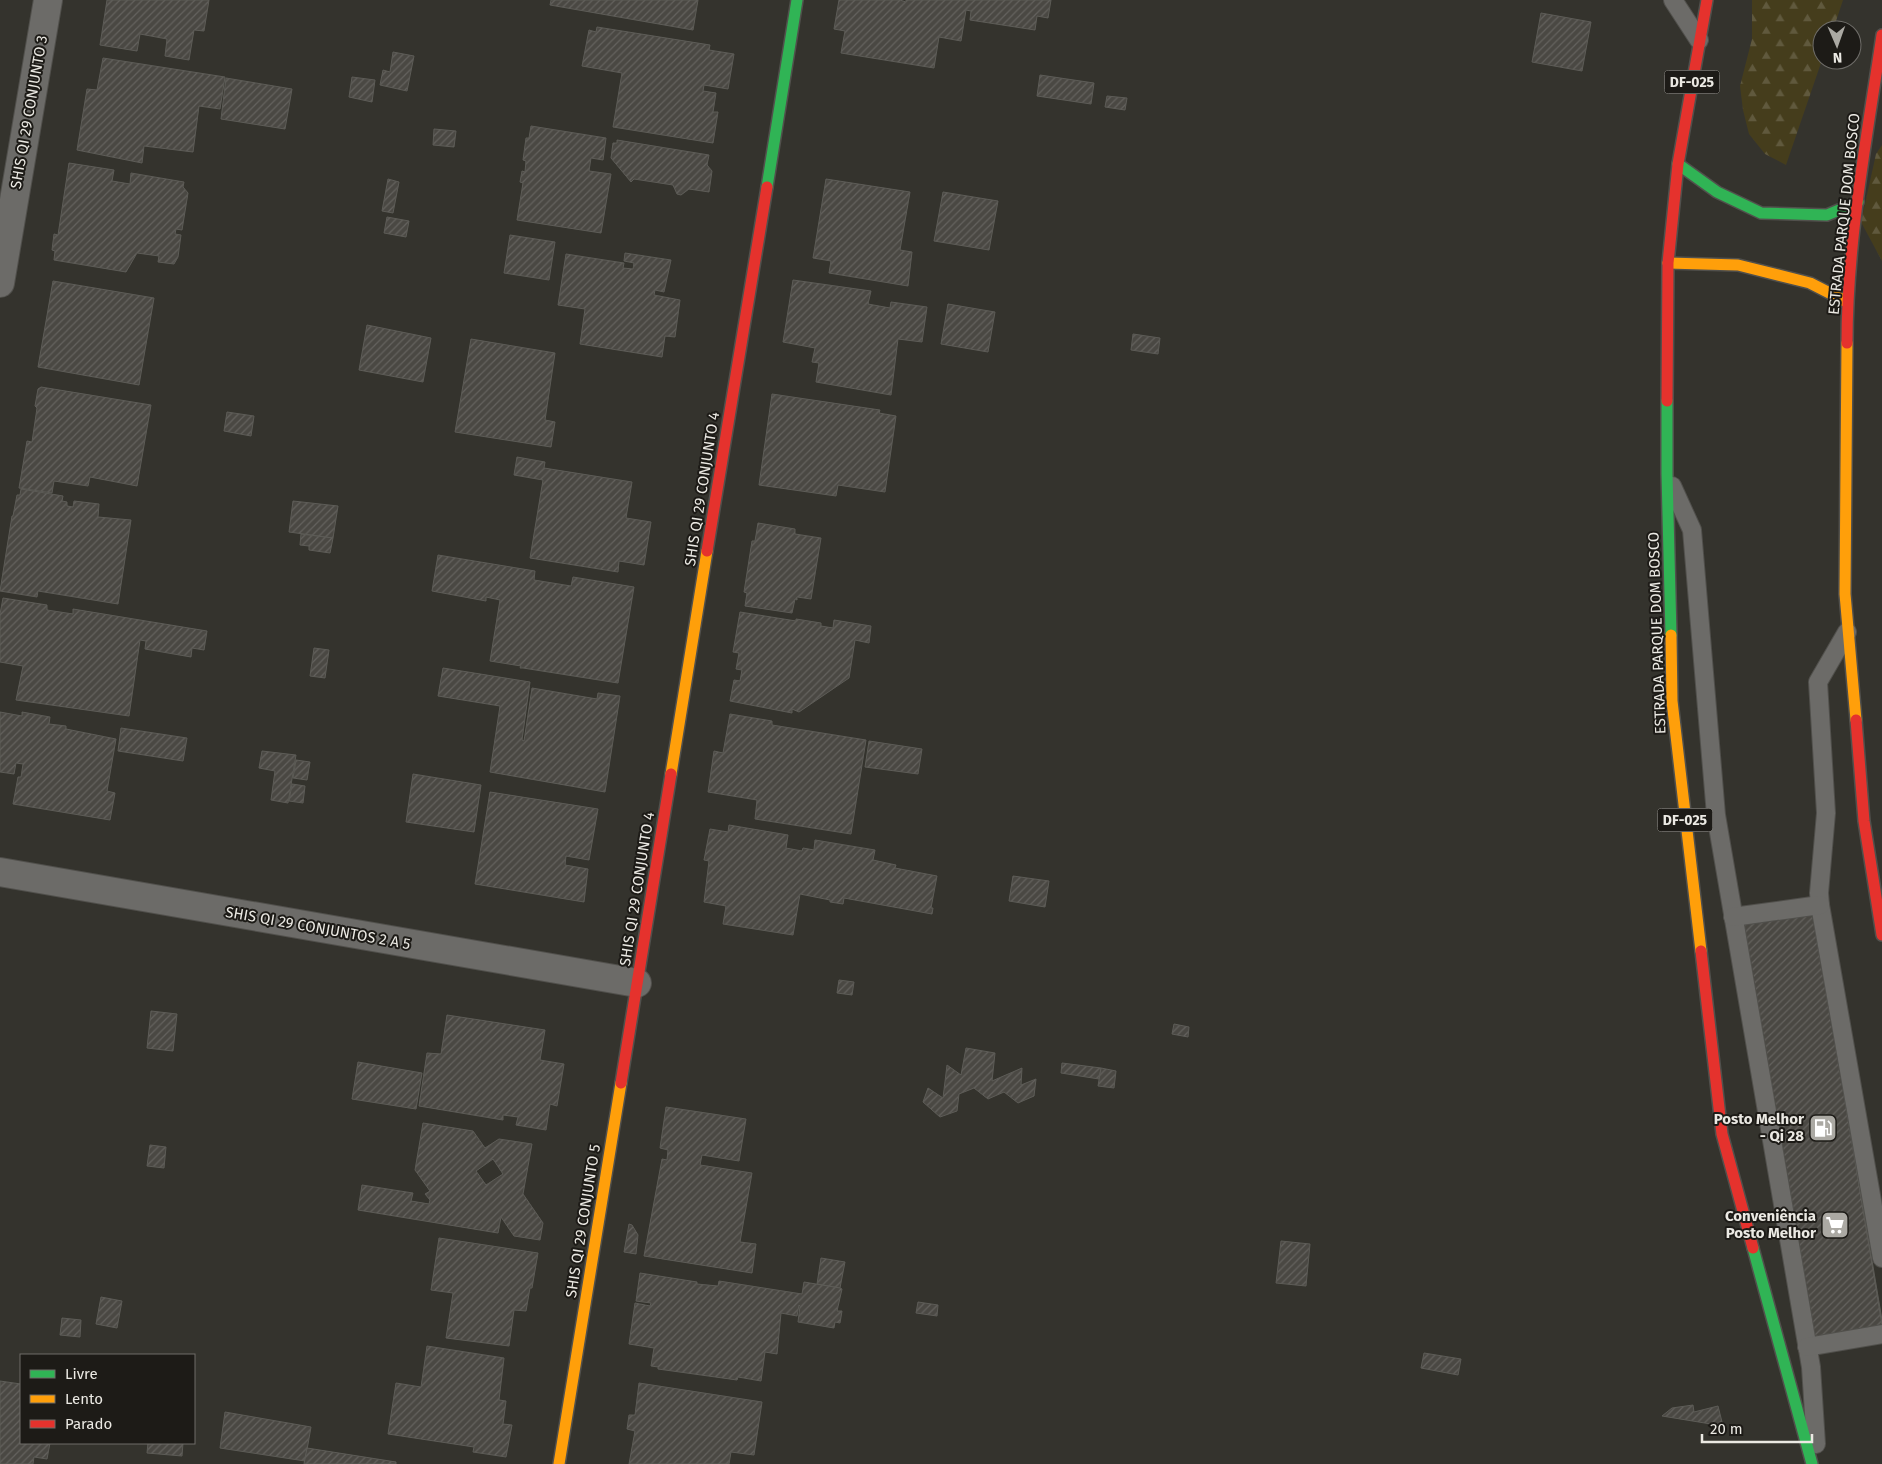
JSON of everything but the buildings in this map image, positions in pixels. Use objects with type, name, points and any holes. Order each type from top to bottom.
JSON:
[{"type":"main road","name":"SHIS QI 29 CONJUNTO 4","points":[[637,982],[797,0]]},
{"type":"main road","name":"ESTRADA PARQUE DOM BOSCO","points":[[1707,0],[1678,164],[1668,263],[1667,474],[1672,701],[1722,1134],[1812,1464]]},
{"type":"main road","name":"ESTRADA PARQUE DOM BOSCO","points":[[1882,36],[1858,202],[1847,302],[1845,594],[1864,821],[1882,935]]},
{"type":"main road","points":[[1678,164],[1717,192],[1761,213],[1827,215],[1858,202]]},
{"type":"main road","points":[[1668,263],[1738,266],[1810,283],[1847,302]]},
{"type":"main road","name":"SHIS QI 29 CONJUNTO 5","points":[[559,1464],[637,982]]},
{"type":"street","name":"SHIS QI 29 CONJUNTO 3","points":[[0,283],[48,0]]},
{"type":"street","name":"SHIS QI 29 CONJUNTOS 2 A 5","points":[[0,872],[637,982]]},
{"type":"lane","points":[[1673,0],[1699,40]]},
{"type":"lane","points":[[1667,474],[1692,530],[1716,815],[1811,1367],[1817,1464]]},
{"type":"lane","points":[[1848,631],[1818,682],[1826,813],[1819,893],[1882,1258]]},
{"type":"lane","points":[[1734,917],[1820,905]]},
{"type":"lane","points":[[1807,1347],[1882,1334]]},
{"type":"green space","points":[[1752,0],[1843,0],[1836,20],[1812,20],[1812,70],[1819,70],[1786,165],[1765,154],[1749,134],[1740,86],[1752,39]]},
{"type":"green space","points":[[1882,145],[1882,261],[1861,222],[1876,154]]},
{"type":"traffic: fast","points":[[767,187],[797,0]]},
{"type":"traffic: fast","points":[[1678,164],[1717,192],[1761,213],[1827,215],[1858,202]]},
{"type":"traffic: fast","points":[[1667,401],[1671,635]]},
{"type":"traffic: fast","points":[[1753,1248],[1812,1464]]},
{"type":"traffic: slow","points":[[1668,263],[1738,265],[1810,283],[1847,302]]},
{"type":"traffic: slow","points":[[1847,343],[1845,594],[1856,720]]},
{"type":"traffic: slow","points":[[671,774],[707,551]]},
{"type":"traffic: slow","points":[[1671,635],[1672,701],[1701,951]]},
{"type":"traffic: slow","points":[[559,1464],[621,1083]]},
{"type":"traffic: jam","points":[[1667,401],[1668,263],[1678,164],[1707,0]]},
{"type":"traffic: jam","points":[[1847,343],[1850,266],[1854,227],[1882,35]]},
{"type":"traffic: jam","points":[[707,551],[767,187]]},
{"type":"traffic: jam","points":[[1856,720],[1864,821],[1882,935]]},
{"type":"traffic: jam","points":[[621,1083],[671,774]]},
{"type":"traffic: jam","points":[[1701,951],[1722,1134],[1753,1248]]},
{"type":"place","name":"Posto Melhor - Qi 28","points":[[1823,1128]]},
{"type":"place","name":"Conveniência Posto Melhor","points":[[1835,1225]]}]
